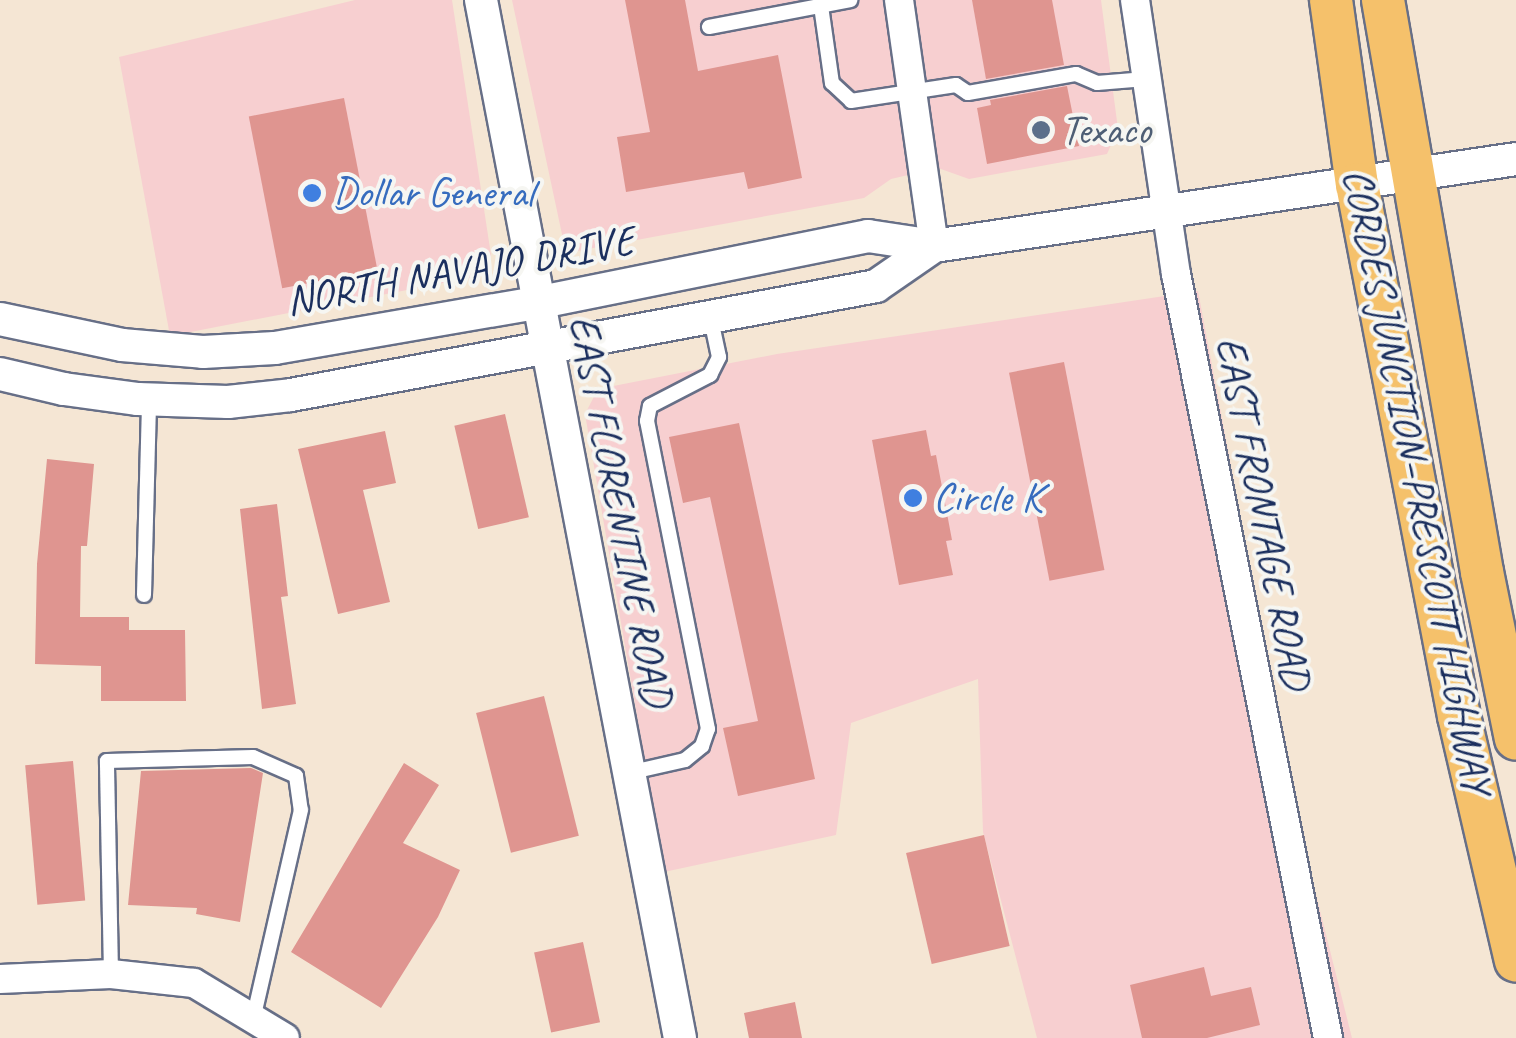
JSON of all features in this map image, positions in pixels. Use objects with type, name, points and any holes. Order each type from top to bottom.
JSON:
[{"type":"main road","name":"CORDES JUNCTION–PRESCOTT HIGHWAY","points":[[1331,0],[1357,184],[1458,716],[1516,960]]},
{"type":"main road","name":"CORDES JUNCTION–PRESCOTT HIGHWAY","points":[[1383,0],[1516,739]]},
{"type":"street","name":"EAST FLORENTINE ROAD","points":[[481,0],[536,304],[680,1038]]},
{"type":"street","points":[[899,0],[934,246]]},
{"type":"street","name":"EAST FRONTAGE ROAD","points":[[1135,0],[1165,208],[1328,1038]]},
{"type":"street","name":"NORTH NAVAJO DRIVE","points":[[0,319],[122,345],[203,352],[276,348],[536,304],[868,236],[934,246],[1165,208],[1412,178],[1516,159]]},
{"type":"street","name":"NORTH NAVAJO DRIVE","points":[[0,374],[64,390],[149,400],[228,402],[275,397],[712,320],[876,286],[934,246]]},
{"type":"street","points":[[0,979],[111,974],[194,983],[254,1015],[285,1038]]},
{"type":"lane","points":[[710,27],[850,0]]},
{"type":"lane","points":[[821,6],[832,84],[851,101],[956,86],[968,93],[1076,74],[1097,83],[1146,79]]},
{"type":"lane","points":[[628,773],[685,760],[702,746],[708,729],[646,421],[650,406],[710,376],[718,356],[712,320]]},
{"type":"lane","points":[[144,596],[149,400]]},
{"type":"lane","points":[[111,974],[107,760],[252,758],[296,776],[301,810],[254,1015]]},
{"type":"shaded area","points":[[355,0],[452,0],[491,255],[479,276],[170,336],[119,57]]},
{"type":"shaded area","points":[[512,0],[1101,0],[1118,129],[1107,154],[969,179],[938,168],[891,179],[864,198],[566,253]]},
{"type":"shaded area","points":[[1198,291],[1299,827],[1352,1038],[1037,1038],[983,832],[978,679],[851,723],[836,835],[664,872],[585,414],[598,389],[777,354]]},
{"type":"building","points":[[625,0],[685,0],[698,71],[778,55],[802,178],[748,189],[744,172],[626,192],[617,137],[650,132]]},
{"type":"building","points":[[972,0],[1052,0],[1064,65],[986,79]]},
{"type":"building","points":[[1067,86],[1079,146],[987,164],[977,108],[991,105],[990,100]]},
{"type":"building","name":"Dollar General","points":[[344,98],[377,270],[282,288],[249,117]]},
{"type":"building","name":"Circle K","points":[[1064,362],[1104,570],[1049,581],[1009,373]]},
{"type":"building","points":[[505,414],[529,517],[478,529],[454,426]]},
{"type":"building","points":[[739,423],[815,779],[738,796],[723,728],[758,721],[710,497],[683,503],[669,437]]},
{"type":"building","name":"Circle K","points":[[926,430],[931,456],[936,455],[952,540],[946,541],[953,575],[899,585],[872,440]]},
{"type":"building","points":[[385,431],[396,483],[363,490],[390,602],[338,614],[298,449]]},
{"type":"building","points":[[47,459],[94,464],[87,546],[81,546],[80,617],[129,617],[129,630],[185,630],[186,701],[101,701],[101,666],[35,664],[37,564]]},
{"type":"building","points":[[277,504],[288,596],[281,597],[296,704],[262,709],[240,509]]},
{"type":"building","points":[[544,696],[579,836],[511,853],[476,713]]},
{"type":"building","points":[[73,761],[85,900],[37,905],[25,765]]},
{"type":"building","points":[[404,763],[439,785],[403,843],[460,870],[438,917],[381,1008],[291,952]]},
{"type":"building","points":[[251,768],[263,773],[240,922],[196,914],[197,908],[128,905],[141,771]]},
{"type":"building","points":[[984,835],[1010,946],[932,964],[906,853]]},
{"type":"building","points":[[583,942],[600,1022],[551,1033],[534,952]]},
{"type":"building","points":[[1204,967],[1211,996],[1251,987],[1260,1025],[1207,1038],[1142,1038],[1130,985]]},
{"type":"building","points":[[795,1002],[802,1038],[749,1038],[744,1013]]},
{"type":"place","name":"Texaco","points":[[1041,130]]},
{"type":"place","name":"Dollar General","points":[[312,193]]},
{"type":"place","name":"Circle K","points":[[913,498]]}]
